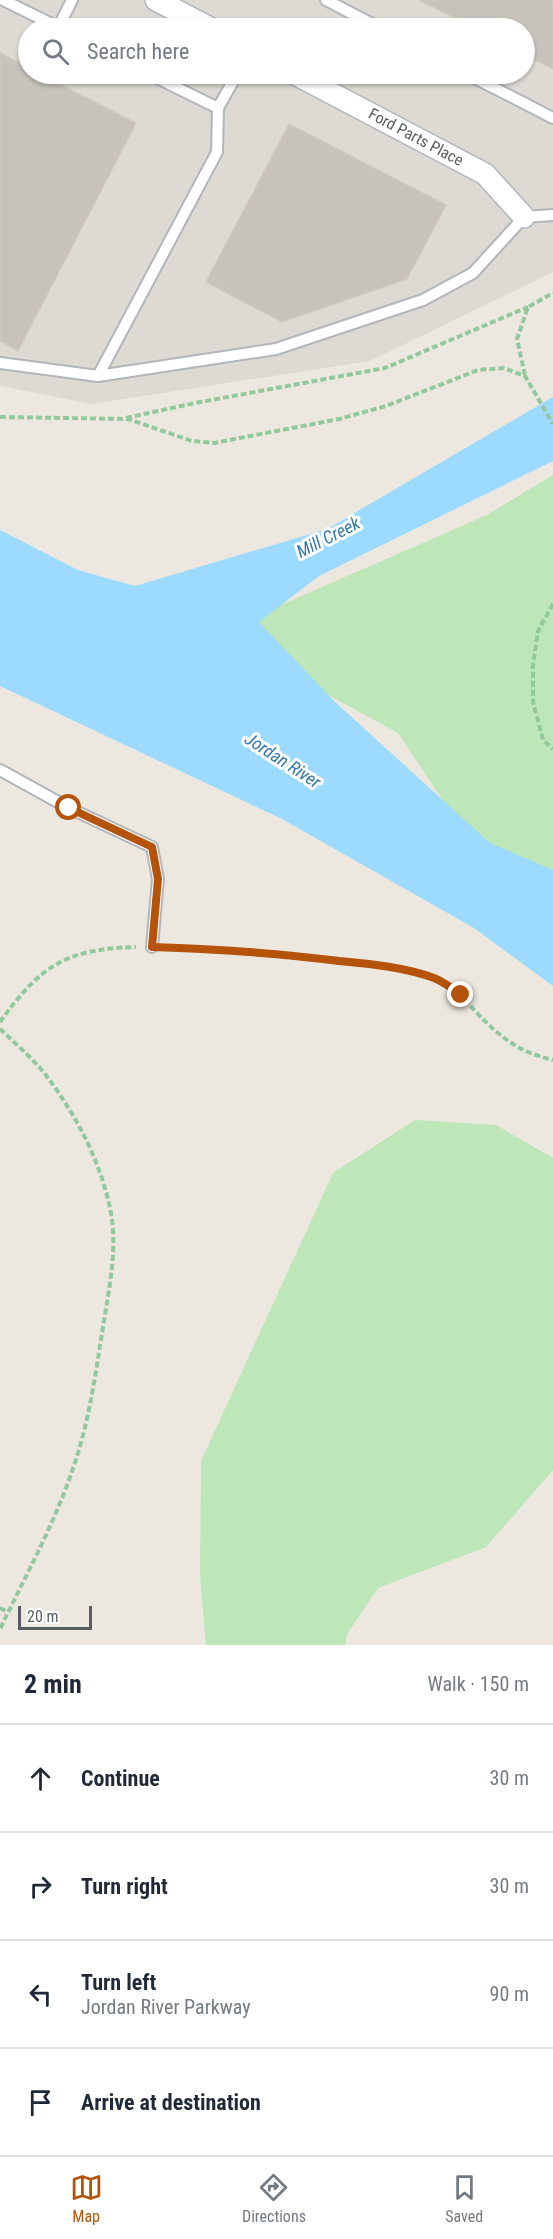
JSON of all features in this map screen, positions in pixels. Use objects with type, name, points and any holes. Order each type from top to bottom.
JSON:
[{"type":"street","points":[[156,0],[191,18]]},
{"type":"street","name":"Ford Parts Place","points":[[314,84],[485,174],[524,217]]},
{"type":"lane","points":[[3,0],[39,18]]},
{"type":"lane","points":[[64,18],[72,0]]},
{"type":"lane","points":[[326,0],[361,18]]},
{"type":"lane","points":[[169,84],[218,108]]},
{"type":"lane","points":[[98,376],[217,152],[218,108],[231,84]]},
{"type":"lane","points":[[487,84],[553,118]]},
{"type":"lane","points":[[0,363],[98,376],[276,348],[423,300],[473,273],[524,217],[553,215]]},
{"type":"lane","points":[[0,770],[69,808],[152,847],[158,879],[152,947]]},
{"type":"path","points":[[0,417],[124,419],[195,403],[385,368],[528,307],[553,293]]},
{"type":"path","points":[[528,307],[517,339],[525,376],[553,424]]},
{"type":"path","points":[[124,419],[192,441],[214,443],[339,419],[386,406],[478,370],[504,368],[525,376]]},
{"type":"path","points":[[553,604],[538,631],[533,665],[534,702],[543,740],[553,749]]},
{"type":"path","points":[[0,1022],[41,973],[64,959],[86,951],[152,947],[219,949],[370,964],[416,972],[434,978],[453,989],[492,1028],[515,1047],[553,1060]]},
{"type":"path","points":[[0,1029],[44,1072],[68,1106],[86,1139],[110,1208],[114,1241],[110,1284],[80,1446],[58,1507],[0,1629]]},
{"type":"path","points":[[0,1608],[8,1612]]},
{"type":"shaded area","points":[[0,0],[553,0],[553,272],[370,361],[91,404],[0,386]]},
{"type":"green space","points":[[553,475],[553,922],[458,823],[398,733],[259,657],[244,621],[487,515]]},
{"type":"green space","points":[[415,1120],[496,1125],[553,1158],[553,1470],[486,1547],[378,1588],[347,1634],[345,1645],[206,1645],[200,1575],[201,1461],[333,1173]]},
{"type":"water","points":[[553,397],[553,461],[319,576],[259,622],[334,701],[490,843],[553,870],[553,986],[474,928],[282,819],[0,686],[0,530],[78,570],[135,586],[327,529]]},
{"type":"building","points":[[419,0],[553,0],[553,69],[535,60],[535,18],[455,18]]},
{"type":"building","points":[[0,53],[18,63],[18,84],[60,84],[136,123],[18,351],[0,341]]},
{"type":"building","points":[[289,124],[446,205],[407,279],[282,322],[206,282]]},
{"type":"route","points":[[69,808],[152,847],[158,879],[152,947],[219,949],[370,964],[416,972],[434,978],[461,995]]},
{"type":"water label","name":"Mill Creek","points":[[328,537]]},
{"type":"water label","name":"Jordan River","points":[[283,760]]}]
